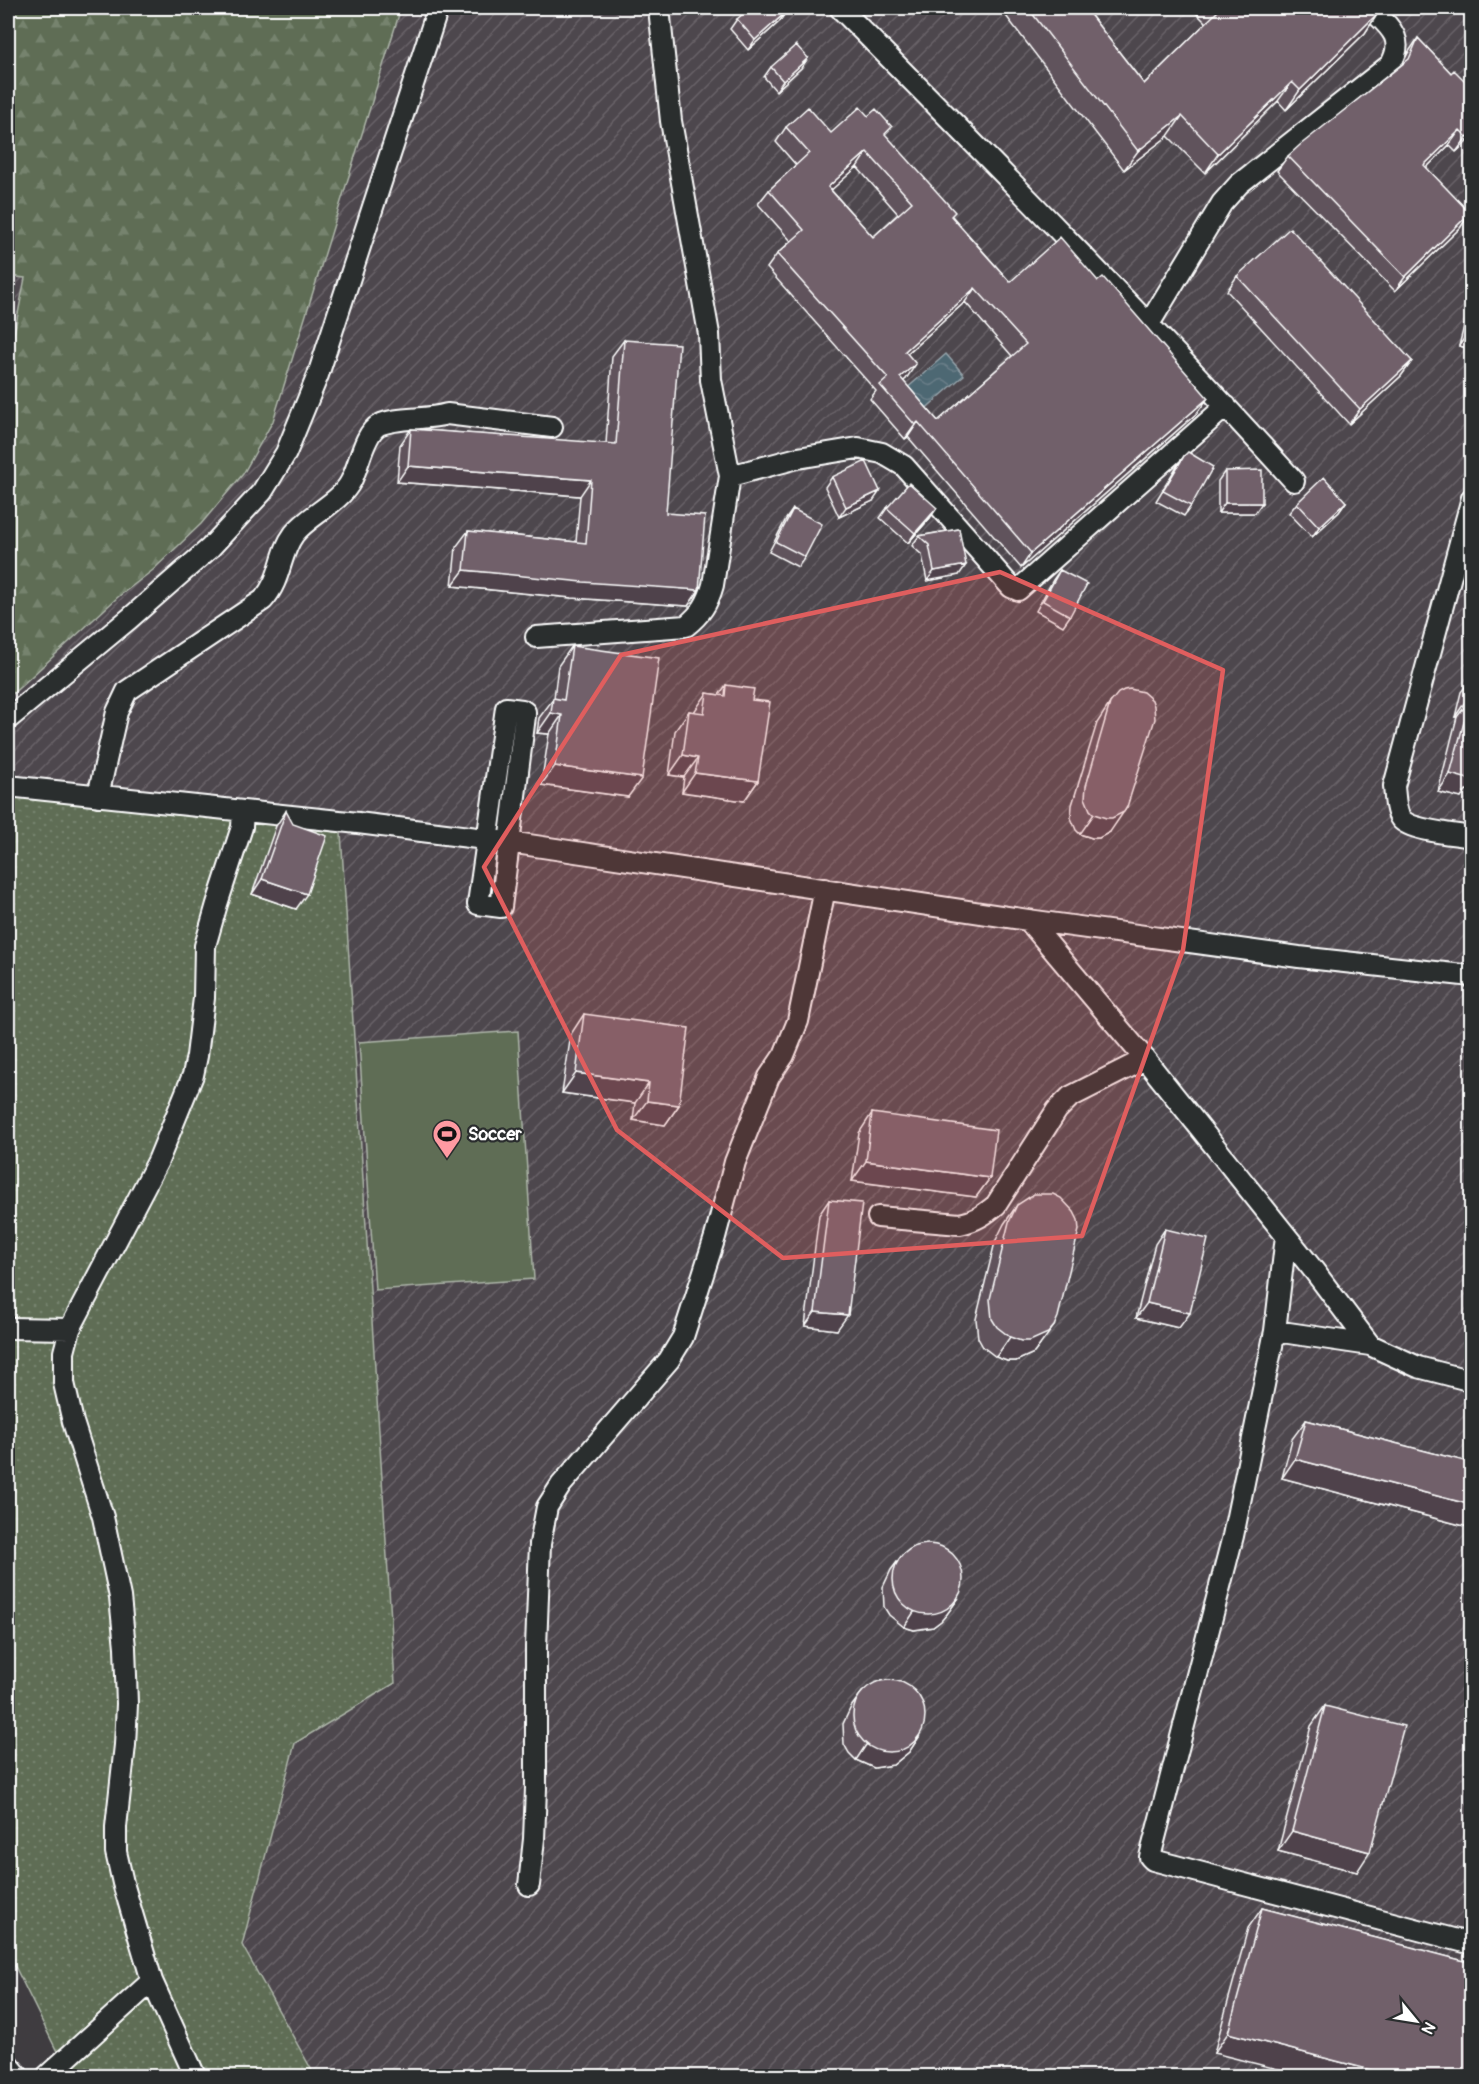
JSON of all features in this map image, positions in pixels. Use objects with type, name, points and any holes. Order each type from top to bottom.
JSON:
[{"type":"street","points":[[8,719],[129,619],[210,548],[262,492],[280,463],[300,422],[318,375],[438,8]]},
{"type":"street","points":[[536,637],[686,626],[699,616],[709,600],[713,585],[730,476],[711,380],[709,334],[671,122],[659,8]]},
{"type":"street","points":[[840,8],[1047,217],[1294,481]]},
{"type":"street","points":[[1149,324],[1222,203],[1239,184],[1391,64],[1397,54],[1398,43],[1394,33],[1370,8]]},
{"type":"street","points":[[730,476],[798,458],[858,448],[882,453],[904,466],[1011,587],[1018,590],[1226,406]]},
{"type":"street","points":[[98,796],[117,712],[127,690],[263,600],[273,588],[294,534],[347,488],[370,434],[377,426],[435,418],[447,414],[552,427]]},
{"type":"street","points":[[1472,498],[1394,786],[1395,803],[1401,819],[1414,826],[1472,837]]},
{"type":"street","points":[[509,763],[509,842],[501,907],[478,904],[488,840],[509,763]]},
{"type":"street","points":[[8,786],[358,823],[509,842],[1028,920],[1299,957],[1472,976]]},
{"type":"street","points":[[195,2076],[152,1981],[116,1852],[116,1827],[127,1704],[120,1597],[103,1517],[73,1422],[64,1383],[64,1352],[70,1329],[158,1161],[192,1075],[197,1056],[204,998],[206,946],[242,827],[243,811]]},
{"type":"street","points":[[529,1886],[536,1788],[536,1647],[540,1544],[547,1507],[561,1485],[669,1360],[683,1337],[715,1237],[735,1162],[769,1077],[784,1055],[798,1021],[825,889]]},
{"type":"street","points":[[1028,920],[1145,1059],[1370,1345]]},
{"type":"street","points":[[879,1217],[960,1224],[971,1222],[984,1215],[996,1205],[1057,1110],[1070,1096],[1145,1059]]},
{"type":"street","points":[[1286,1236],[1275,1331],[1233,1536],[1150,1857],[1153,1860],[1472,1944]]},
{"type":"street","points":[[8,1328],[70,1329]]},
{"type":"street","points":[[1275,1331],[1370,1345],[1418,1367],[1472,1381]]},
{"type":"street","points":[[47,2076],[152,1981]]},
{"type":"street","points":[[8,2064],[18,2076]]},
{"type":"highlighted area","points":[[1000,572],[1223,670],[1183,950],[1082,1236],[783,1258],[617,1130],[484,867],[621,655]]},
{"type":"shaded area","points":[[401,8],[1471,8],[1471,2076],[315,2076],[242,1945],[295,1743],[395,1682],[340,818],[8,780],[8,698],[118,597],[153,570],[201,524],[273,421]]},
{"type":"shaded area","points":[[8,276],[25,278],[8,365]]},
{"type":"green space","points":[[8,8],[401,8],[273,421],[243,474],[201,524],[153,570],[118,597],[8,698],[8,365],[25,278],[8,276]]},
{"type":"green space","points":[[8,782],[341,833],[395,1683],[295,1743],[242,1945],[315,2076],[69,2076],[8,1952]]},
{"type":"green space","name":"Soccer","points":[[518,1031],[534,1279],[375,1290],[359,1042]]},
{"type":"water","points":[[946,354],[964,375],[923,411],[905,390]]},
{"type":"building","points":[[750,8],[782,8],[786,12],[755,40],[737,19]]},
{"type":"building","points":[[1028,8],[1085,8],[1144,84],[1221,8],[1373,8],[1378,13],[1300,90],[1292,82],[1218,154],[1182,116],[1138,151]]},
{"type":"building","points":[[1418,38],[1451,73],[1454,70],[1472,88],[1472,133],[1467,137],[1460,130],[1424,165],[1470,213],[1405,277],[1288,156],[1409,59]]},
{"type":"building","points":[[796,45],[808,58],[783,81],[771,67]]},
{"type":"building","points":[[808,107],[831,133],[860,107],[868,116],[876,109],[892,127],[885,134],[955,212],[951,216],[1010,282],[1060,237],[1098,281],[1103,277],[1208,398],[1031,553],[918,422],[915,425],[880,385],[888,378],[777,254],[804,230],[769,190],[809,153],[786,127]],"holes":[[[867,152],[912,202],[873,237],[828,187]],[[975,288],[1026,344],[938,421],[900,377],[916,364],[905,351]]]},
{"type":"building","points":[[1290,228],[1412,361],[1360,409],[1237,276]]},
{"type":"building","points":[[1472,315],[1472,338],[1466,336]]},
{"type":"building","points":[[624,340],[679,344],[666,513],[705,516],[699,590],[583,582],[464,570],[468,531],[586,543],[591,480],[408,466],[411,429],[616,444]]},
{"type":"building","points":[[1188,452],[1213,467],[1191,506],[1163,491]]},
{"type":"building","points":[[866,461],[880,491],[846,507],[832,477]]},
{"type":"building","points":[[1262,470],[1262,503],[1225,503],[1225,471]]},
{"type":"building","points":[[1324,477],[1346,502],[1319,527],[1297,503]]},
{"type":"building","points":[[909,483],[937,508],[915,533],[887,508]]},
{"type":"building","points":[[793,509],[822,524],[805,557],[776,542]]},
{"type":"building","points":[[959,529],[966,565],[934,571],[929,545],[919,536]]},
{"type":"building","points":[[1060,570],[1087,584],[1070,616],[1043,601]]},
{"type":"building","points":[[572,646],[659,658],[642,778],[555,766],[562,715],[551,713],[553,698],[564,700]]},
{"type":"building","points":[[1472,683],[1472,780],[1450,774],[1470,700],[1467,699]]},
{"type":"building","points":[[726,685],[754,689],[752,700],[770,702],[758,781],[695,773],[698,758],[683,755],[689,711],[704,713],[707,693],[725,696]]},
{"type":"building","points":[[1130,689],[1143,692],[1152,700],[1155,719],[1127,807],[1124,812],[1112,818],[1106,818],[1090,810],[1085,798],[1086,786],[1110,703],[1118,693]]},
{"type":"building","points":[[286,811],[293,824],[327,836],[307,894],[262,879]]},
{"type":"building","points":[[584,1014],[689,1028],[679,1105],[647,1101],[649,1083],[576,1073]]},
{"type":"building","points":[[872,1113],[996,1130],[990,1178],[866,1161]]},
{"type":"building","points":[[1034,1194],[1053,1194],[1061,1198],[1074,1212],[1079,1230],[1054,1326],[1048,1333],[1030,1341],[1021,1341],[1010,1337],[997,1327],[992,1319],[990,1299],[1009,1222],[1017,1205]]},
{"type":"building","points":[[829,1200],[862,1203],[848,1315],[815,1312]]},
{"type":"building","points":[[1165,1229],[1208,1239],[1190,1313],[1147,1303]]},
{"type":"building","points":[[1306,1420],[1472,1463],[1472,1505],[1295,1459]]},
{"type":"building","points":[[928,1544],[941,1547],[953,1554],[960,1566],[963,1579],[960,1592],[953,1604],[941,1611],[928,1614],[915,1611],[903,1604],[896,1592],[893,1579],[896,1566],[903,1554],[915,1547]]},
{"type":"building","points":[[889,1680],[909,1686],[919,1696],[925,1716],[919,1736],[909,1746],[889,1752],[869,1746],[859,1736],[853,1716],[859,1696],[869,1686]]},
{"type":"building","points":[[1325,1706],[1404,1726],[1370,1852],[1292,1831]]},
{"type":"building","points":[[1262,1908],[1472,1963],[1472,2076],[1394,2076],[1228,2033]]},
{"type":"place","name":"Soccer","points":[[447,1160]]}]
